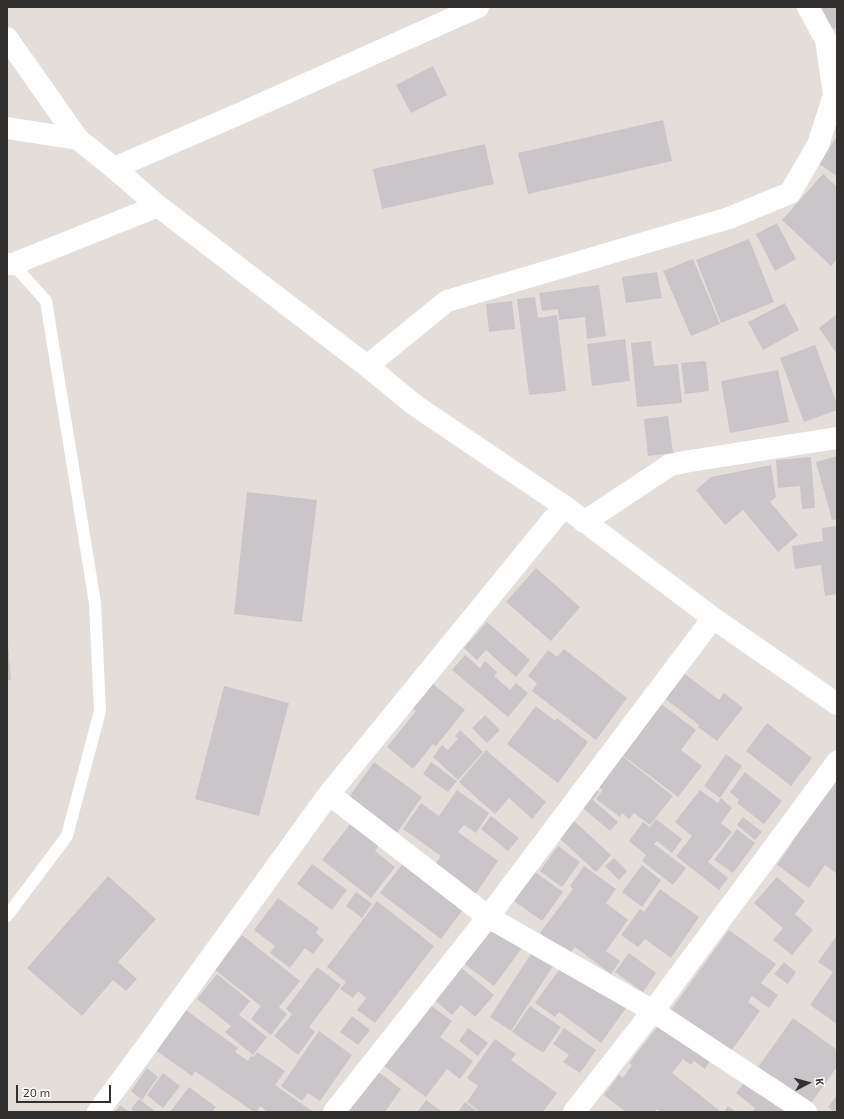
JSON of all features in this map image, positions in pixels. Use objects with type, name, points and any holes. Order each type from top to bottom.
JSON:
[{"type":"street","points":[[114,168],[478,7]]},
{"type":"street","points":[[367,366],[447,301],[729,218],[790,193],[818,145],[834,95],[832,38],[808,7]]},
{"type":"street","points":[[7,38],[78,140],[114,168],[158,206],[367,366],[416,406],[564,506],[714,618],[834,696]]},
{"type":"street","points":[[7,128],[78,140]]},
{"type":"street","points":[[10,264],[158,206]]},
{"type":"street","points":[[584,522],[670,466],[690,461],[837,438]]},
{"type":"street","points":[[98,1112],[329,794],[564,506]]},
{"type":"street","points":[[334,1112],[488,917],[714,618]]},
{"type":"street","points":[[574,1112],[653,1010],[837,762]]},
{"type":"street","points":[[329,794],[488,917],[653,1010],[806,1112]]},
{"type":"lane","points":[[7,916],[67,836],[100,711],[95,604],[46,301],[10,264]]},
{"type":"building","points":[[819,7],[837,7],[837,27],[826,33]]},
{"type":"building","points":[[433,66],[447,95],[411,113],[396,85]]},
{"type":"building","points":[[663,120],[672,161],[528,194],[518,153]]},
{"type":"building","points":[[837,136],[837,176],[819,164]]},
{"type":"building","points":[[485,144],[494,184],[382,209],[373,169]]},
{"type":"building","points":[[823,174],[837,187],[837,259],[831,266],[782,220]]},
{"type":"building","points":[[777,223],[796,259],[775,271],[756,234]]},
{"type":"building","points":[[749,239],[774,302],[721,323],[696,260]]},
{"type":"building","points":[[693,259],[720,324],[691,336],[663,271]]},
{"type":"building","points":[[657,272],[662,298],[626,303],[622,277]]},
{"type":"building","points":[[599,285],[606,336],[587,339],[585,317],[559,320],[558,309],[542,311],[539,293]]},
{"type":"building","points":[[535,297],[538,318],[557,315],[566,391],[529,395],[517,299]]},
{"type":"building","points":[[512,301],[515,329],[489,332],[486,304]]},
{"type":"building","points":[[785,303],[799,330],[763,350],[748,322]]},
{"type":"building","points":[[837,314],[837,354],[819,328]]},
{"type":"building","points":[[625,339],[630,381],[592,386],[587,344]]},
{"type":"building","points":[[651,341],[654,366],[678,364],[682,403],[637,407],[631,343]]},
{"type":"building","points":[[815,345],[837,404],[837,410],[804,422],[780,358]]},
{"type":"building","points":[[706,361],[709,391],[685,394],[681,363]]},
{"type":"building","points":[[778,370],[789,422],[730,433],[721,381]]},
{"type":"building","points":[[668,416],[673,453],[648,456],[644,419]]},
{"type":"building","points":[[837,456],[837,519],[832,520],[816,462]]},
{"type":"building","points":[[811,457],[815,508],[802,509],[800,486],[778,488],[776,460]]},
{"type":"building","points":[[771,465],[776,497],[770,502],[798,535],[778,552],[743,510],[725,525],[696,490],[711,477]]},
{"type":"building","points":[[247,492],[317,500],[302,622],[234,614]]},
{"type":"building","points":[[837,526],[837,594],[825,596],[821,565],[795,569],[792,546],[823,541],[822,528]]},
{"type":"building","points":[[536,568],[580,607],[551,641],[506,602]]},
{"type":"building","points":[[487,622],[530,660],[516,677],[486,650],[477,660],[464,648]]},
{"type":"building","points":[[8,643],[11,680],[7,680]]},
{"type":"building","points":[[564,649],[627,698],[596,740],[532,691],[537,683],[528,676],[548,650],[557,657]]},
{"type":"building","points":[[465,655],[480,668],[485,661],[497,672],[494,676],[510,690],[516,683],[528,693],[508,717],[452,670]]},
{"type":"building","points":[[681,671],[719,700],[724,693],[743,708],[717,741],[662,696]]},
{"type":"building","points":[[428,680],[465,710],[436,746],[433,744],[413,769],[387,747],[416,711],[408,704]]},
{"type":"building","points":[[224,686],[289,703],[259,816],[195,799]]},
{"type":"building","points":[[660,703],[696,730],[681,750],[702,766],[678,797],[621,754]]},
{"type":"building","points":[[536,706],[555,721],[557,718],[588,742],[558,783],[507,744]]},
{"type":"building","points":[[485,715],[500,730],[487,743],[472,728]]},
{"type":"building","points":[[767,723],[812,758],[791,786],[746,751]]},
{"type":"building","points":[[460,730],[483,752],[458,780],[433,757],[442,745],[448,750],[458,739],[455,736]]},
{"type":"building","points":[[486,750],[546,802],[532,819],[509,798],[495,814],[459,782]]},
{"type":"building","points":[[726,754],[742,766],[720,798],[704,786]]},
{"type":"building","points":[[621,755],[673,796],[650,825],[634,813],[629,819],[622,813],[620,817],[596,799],[603,790],[597,786]]},
{"type":"building","points":[[374,762],[422,797],[396,834],[347,800]]},
{"type":"building","points":[[431,762],[457,781],[448,792],[423,774]]},
{"type":"building","points":[[745,772],[782,801],[764,824],[737,803],[739,800],[730,792]]},
{"type":"building","points":[[832,780],[837,784],[837,874],[825,865],[809,888],[777,865],[792,843],[786,838]]},
{"type":"building","points":[[593,786],[599,792],[593,800],[618,822],[610,831],[578,804]]},
{"type":"building","points":[[457,790],[489,813],[476,833],[464,825],[458,832],[498,861],[475,895],[434,866],[441,856],[403,829],[421,803],[439,816]]},
{"type":"building","points":[[700,790],[718,803],[721,798],[732,808],[721,823],[732,832],[708,862],[728,878],[719,890],[676,856],[692,836],[675,822]]},
{"type":"building","points":[[491,816],[519,838],[508,851],[481,829]]},
{"type":"building","points":[[743,817],[762,832],[755,840],[737,825]]},
{"type":"building","points":[[656,819],[682,839],[672,853],[657,841],[654,844],[686,868],[673,885],[642,861],[646,855],[629,841],[643,822],[650,827]]},
{"type":"building","points":[[574,821],[611,855],[596,872],[559,838]]},
{"type":"building","points":[[351,823],[379,845],[375,851],[395,867],[371,898],[322,860]]},
{"type":"building","points":[[737,829],[755,843],[733,873],[714,860]]},
{"type":"building","points":[[558,846],[580,862],[562,887],[540,871]]},
{"type":"building","points":[[407,858],[467,904],[441,939],[380,893]]},
{"type":"building","points":[[614,858],[627,871],[619,880],[605,866]]},
{"type":"building","points":[[312,864],[347,890],[332,910],[297,884]]},
{"type":"building","points":[[642,865],[661,880],[642,907],[622,892]]},
{"type":"building","points":[[584,866],[616,889],[606,903],[628,920],[606,951],[620,961],[611,974],[575,947],[569,955],[540,933],[573,889],[570,886]]},
{"type":"building","points":[[535,872],[563,892],[542,921],[514,901]]},
{"type":"building","points":[[108,876],[156,919],[118,962],[137,979],[126,991],[113,980],[82,1016],[27,968]]},
{"type":"building","points":[[777,877],[805,901],[795,914],[813,930],[792,955],[773,940],[783,928],[754,903]]},
{"type":"building","points":[[660,889],[699,917],[671,958],[645,939],[638,947],[621,935],[640,909],[644,912]]},
{"type":"building","points":[[356,892],[372,904],[362,918],[346,906]]},
{"type":"building","points":[[278,898],[319,928],[316,933],[324,940],[313,954],[305,948],[290,968],[270,953],[275,946],[254,930]]},
{"type":"building","points":[[377,901],[434,946],[375,1023],[357,1010],[366,998],[358,991],[353,998],[340,989],[346,982],[327,967]]},
{"type":"building","points":[[494,921],[525,944],[494,986],[463,963]]},
{"type":"building","points":[[729,930],[776,964],[761,983],[778,995],[769,1008],[752,996],[748,1002],[760,1011],[729,1054],[670,1011]]},
{"type":"building","points":[[242,935],[300,981],[279,1007],[287,1014],[271,1035],[251,1019],[261,1006],[215,970]]},
{"type":"building","points":[[837,935],[837,1024],[810,1005],[833,972],[818,962]]},
{"type":"building","points":[[534,949],[555,963],[511,1031],[490,1017]]},
{"type":"building","points":[[629,953],[656,973],[643,992],[615,972]]},
{"type":"building","points":[[784,962],[796,972],[788,984],[774,974]]},
{"type":"building","points":[[564,963],[626,1008],[601,1043],[559,1012],[555,1017],[535,1003]]},
{"type":"building","points":[[459,966],[494,995],[475,1017],[461,1005],[452,1015],[432,998]]},
{"type":"building","points":[[317,967],[341,985],[309,1027],[315,1032],[298,1055],[274,1036],[292,1014],[286,1009]]},
{"type":"building","points":[[217,974],[250,1001],[239,1015],[267,1037],[253,1055],[225,1032],[231,1026],[197,999]]},
{"type":"building","points":[[430,1005],[452,1021],[440,1037],[473,1061],[460,1079],[447,1069],[426,1097],[380,1063]]},
{"type":"building","points":[[530,1006],[561,1027],[543,1053],[512,1032]]},
{"type":"building","points":[[183,1008],[238,1048],[235,1052],[248,1061],[251,1056],[254,1057],[257,1052],[285,1071],[275,1085],[312,1111],[268,1112],[260,1106],[257,1112],[254,1112],[195,1071],[192,1076],[154,1049]]},
{"type":"building","points":[[352,1016],[370,1030],[358,1045],[340,1032]]},
{"type":"building","points":[[793,1018],[837,1050],[837,1067],[811,1103],[774,1077],[772,1080],[756,1070]]},
{"type":"building","points":[[662,1021],[711,1059],[705,1069],[694,1061],[691,1065],[683,1059],[672,1073],[719,1110],[718,1112],[661,1112],[657,1109],[655,1112],[626,1112],[604,1095],[619,1075],[623,1078],[632,1065],[629,1063]]},
{"type":"building","points":[[468,1028],[488,1043],[478,1056],[459,1041]]},
{"type":"building","points":[[564,1028],[596,1050],[580,1073],[563,1062],[569,1055],[553,1044]]},
{"type":"building","points":[[319,1031],[352,1055],[320,1101],[308,1093],[302,1101],[281,1086]]},
{"type":"building","points":[[495,1039],[516,1054],[511,1060],[557,1093],[543,1112],[480,1112],[467,1102],[478,1086],[467,1078]]},
{"type":"building","points":[[147,1068],[158,1077],[142,1100],[131,1091]]},
{"type":"building","points":[[376,1070],[401,1089],[385,1112],[347,1112]]},
{"type":"building","points":[[163,1073],[180,1086],[163,1108],[147,1095]]},
{"type":"building","points":[[747,1079],[790,1112],[752,1112],[755,1108],[736,1093]]},
{"type":"building","points":[[189,1087],[216,1107],[212,1112],[170,1112]]},
{"type":"building","points":[[837,1095],[837,1112],[834,1112],[828,1107]]},
{"type":"building","points":[[139,1099],[156,1112],[135,1112],[131,1109]]},
{"type":"building","points":[[426,1100],[443,1112],[417,1112]]},
{"type":"building","points":[[465,1102],[478,1112],[458,1112]]},
{"type":"building","points":[[120,1105],[129,1112],[115,1112]]},
{"type":"building","points":[[728,1106],[736,1112],[724,1112]]}]
